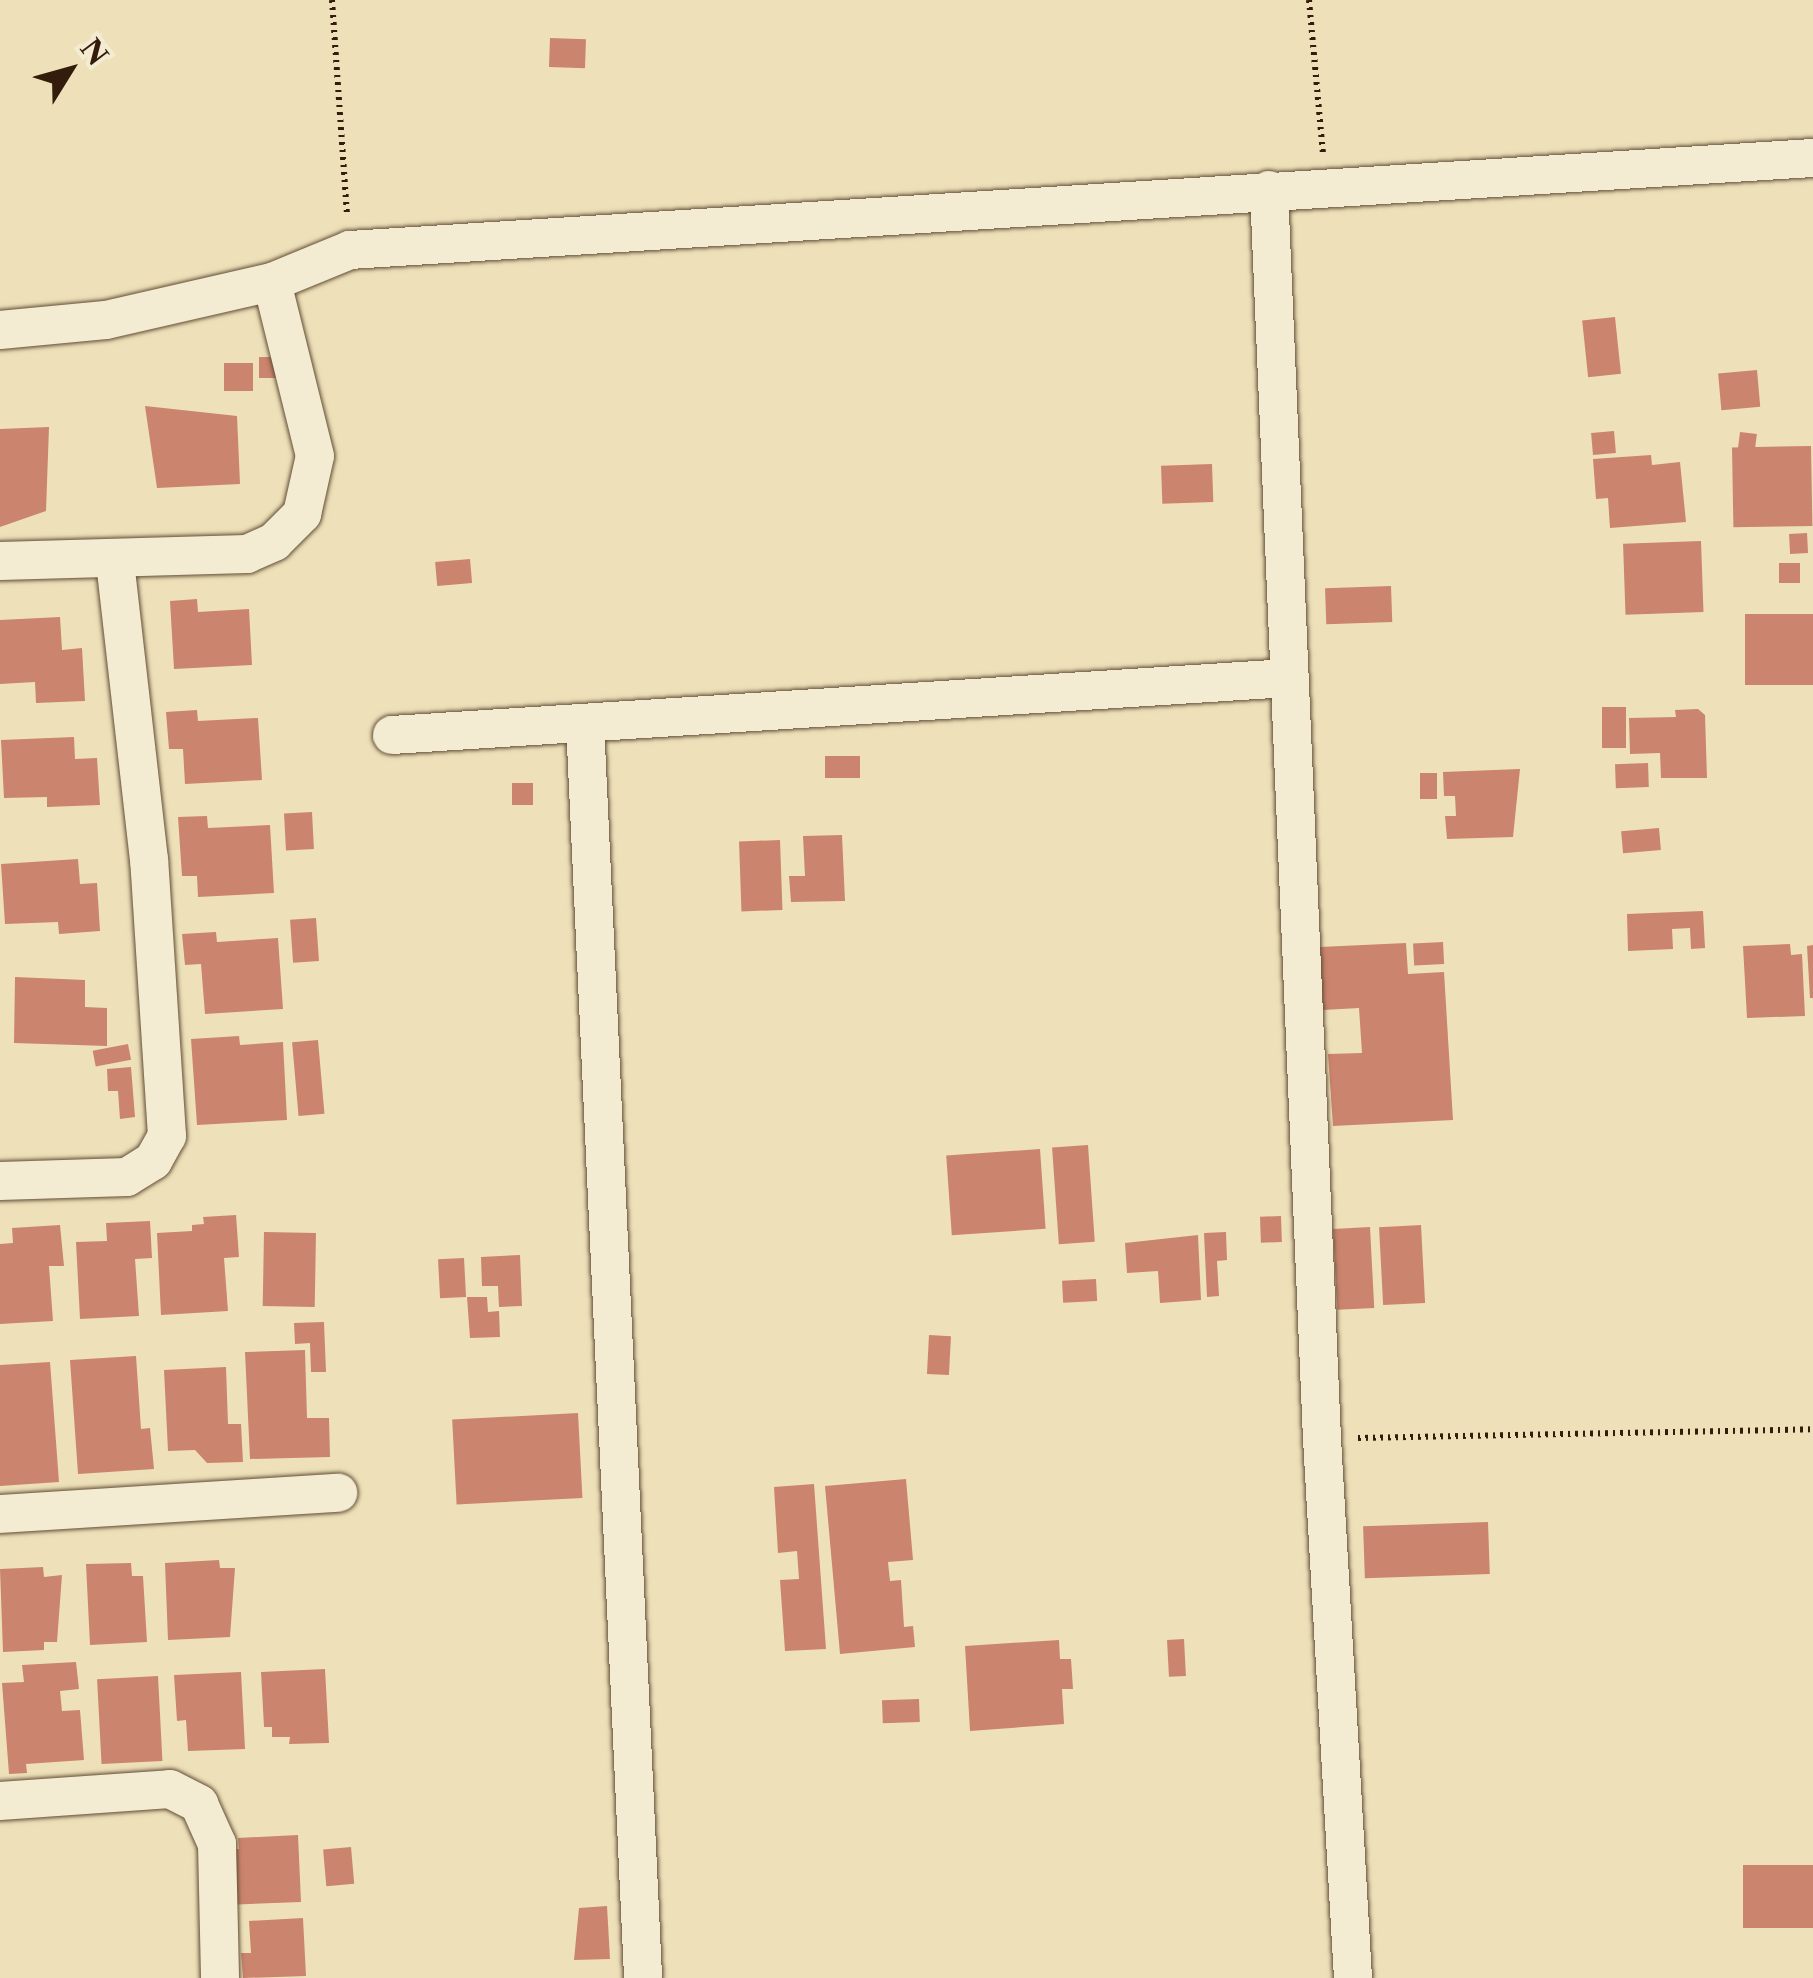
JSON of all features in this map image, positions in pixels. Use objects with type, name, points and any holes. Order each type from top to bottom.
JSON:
[{"type":"street","points":[[0,330],[106,320],[272,282],[350,250],[1813,158]]},
{"type":"street","points":[[1269,190],[1322,1439],[1353,1978]]},
{"type":"street","points":[[0,561],[115,562],[247,554],[274,542],[302,514],[315,456],[272,282]]},
{"type":"street","points":[[0,1181],[127,1177],[153,1160],[168,1136],[149,860],[115,562]]},
{"type":"street","points":[[392,736],[1290,678]]},
{"type":"street","points":[[585,723],[643,1978]]},
{"type":"street","points":[[0,1514],[338,1493]]},
{"type":"street","points":[[0,1801],[170,1790],[199,1804],[217,1844],[220,1978]]},
{"type":"path","points":[[332,0],[350,250]]},
{"type":"path","points":[[1309,0],[1326,186]]},
{"type":"path","points":[[1322,1439],[1813,1429]]},
{"type":"building","points":[[550,38],[586,39],[585,68],[549,67]]},
{"type":"building","points":[[1615,317],[1621,374],[1588,377],[1582,320]]},
{"type":"building","points":[[259,357],[276,357],[276,378],[259,378]]},
{"type":"building","points":[[224,363],[253,363],[253,391],[224,391]]},
{"type":"building","points":[[1757,370],[1760,407],[1721,410],[1718,373]]},
{"type":"building","points":[[145,406],[237,416],[240,484],[157,488]]},
{"type":"building","points":[[49,427],[46,511],[0,527],[0,429]]},
{"type":"building","points":[[1614,431],[1616,453],[1593,455],[1591,433]]},
{"type":"building","points":[[1740,432],[1757,434],[1755,451],[1738,449]]},
{"type":"building","points":[[1811,446],[1812,526],[1733,527],[1732,447]]},
{"type":"building","points":[[1651,455],[1652,465],[1680,462],[1686,522],[1610,528],[1608,498],[1596,499],[1593,459]]},
{"type":"building","points":[[1212,464],[1213,502],[1162,504],[1161,466]]},
{"type":"building","points":[[1807,533],[1808,553],[1790,554],[1789,534]]},
{"type":"building","points":[[1701,541],[1703,612],[1626,615],[1623,544]]},
{"type":"building","points":[[470,559],[472,583],[437,586],[435,562]]},
{"type":"building","points":[[1779,563],[1800,563],[1800,583],[1779,583]]},
{"type":"building","points":[[1391,586],[1392,622],[1326,624],[1325,588]]},
{"type":"building","points":[[197,599],[198,612],[249,609],[252,665],[174,669],[170,601]]},
{"type":"building","points":[[1745,614],[1813,614],[1813,685],[1745,685]]},
{"type":"building","points":[[60,617],[62,650],[82,648],[85,701],[36,703],[35,682],[0,684],[0,620]]},
{"type":"building","points":[[1602,707],[1626,707],[1626,748],[1602,748]]},
{"type":"building","points":[[1698,709],[1705,715],[1707,778],[1661,778],[1660,753],[1630,754],[1629,718],[1676,717],[1675,710]]},
{"type":"building","points":[[197,710],[198,721],[258,718],[262,780],[185,784],[183,749],[169,749],[166,712]]},
{"type":"building","points":[[74,737],[75,759],[97,758],[100,805],[47,807],[47,797],[4,798],[1,740]]},
{"type":"building","points":[[825,756],[860,756],[860,778],[825,778]]},
{"type":"building","points":[[1648,763],[1649,787],[1616,788],[1615,764]]},
{"type":"building","points":[[1520,769],[1513,837],[1447,839],[1445,816],[1456,816],[1455,796],[1444,796],[1443,772]]},
{"type":"building","points":[[1420,773],[1437,773],[1437,799],[1420,799]]},
{"type":"building","points":[[512,783],[533,783],[533,805],[512,805]]},
{"type":"building","points":[[312,812],[314,849],[286,850],[284,813]]},
{"type":"building","points":[[207,816],[208,828],[270,825],[274,893],[198,897],[197,876],[182,876],[178,817]]},
{"type":"building","points":[[1659,828],[1661,850],[1623,853],[1621,831]]},
{"type":"building","points":[[842,835],[845,901],[791,902],[789,876],[805,876],[803,836]]},
{"type":"building","points":[[780,840],[782,910],[741,911],[739,841]]},
{"type":"building","points":[[78,859],[80,884],[97,883],[100,931],[59,934],[58,922],[5,924],[1,864]]},
{"type":"building","points":[[1703,911],[1705,948],[1691,949],[1690,928],[1672,929],[1673,949],[1628,951],[1627,914]]},
{"type":"building","points":[[316,918],[319,961],[293,963],[290,920]]},
{"type":"building","points":[[216,932],[217,942],[278,938],[283,1009],[205,1014],[201,964],[185,965],[182,934]]},
{"type":"building","points":[[1443,942],[1444,964],[1414,966],[1413,944]]},
{"type":"building","points":[[1406,943],[1408,974],[1444,972],[1453,1120],[1333,1126],[1328,1054],[1362,1053],[1359,1008],[1323,1010],[1320,947]]},
{"type":"building","points":[[1790,944],[1791,955],[1802,954],[1805,1016],[1747,1018],[1743,946]]},
{"type":"building","points":[[1813,945],[1813,998],[1810,998],[1807,946]]},
{"type":"building","points":[[15,977],[85,980],[85,1007],[107,1008],[107,1046],[14,1043]]},
{"type":"building","points":[[239,1036],[240,1045],[283,1042],[287,1120],[197,1125],[191,1039]]},
{"type":"building","points":[[318,1040],[324,1114],[299,1116],[292,1042]]},
{"type":"building","points":[[128,1044],[131,1060],[96,1067],[93,1051]]},
{"type":"building","points":[[131,1067],[135,1117],[120,1119],[118,1091],[108,1091],[107,1069]]},
{"type":"building","points":[[1088,1145],[1095,1242],[1059,1244],[1052,1148]]},
{"type":"building","points":[[1040,1149],[1046,1229],[952,1235],[946,1156]]},
{"type":"building","points":[[236,1215],[239,1257],[224,1258],[228,1311],[161,1315],[157,1233],[192,1231],[192,1225],[204,1224],[203,1217]]},
{"type":"building","points":[[1281,1216],[1282,1242],[1261,1243],[1260,1217]]},
{"type":"building","points":[[150,1221],[152,1258],[135,1259],[139,1316],[80,1319],[76,1242],[107,1241],[106,1223]]},
{"type":"building","points":[[60,1225],[64,1266],[49,1266],[53,1321],[0,1324],[0,1244],[13,1243],[12,1228]]},
{"type":"building","points":[[1421,1225],[1425,1303],[1383,1305],[1379,1227]]},
{"type":"building","points":[[1370,1227],[1374,1308],[1337,1310],[1333,1229]]},
{"type":"building","points":[[264,1232],[316,1233],[315,1307],[263,1306]]},
{"type":"building","points":[[1226,1232],[1227,1260],[1217,1261],[1219,1296],[1207,1297],[1204,1233]]},
{"type":"building","points":[[1198,1235],[1201,1300],[1160,1303],[1158,1271],[1127,1273],[1125,1243]]},
{"type":"building","points":[[520,1255],[522,1306],[499,1307],[498,1286],[482,1286],[481,1257]]},
{"type":"building","points":[[464,1258],[466,1297],[440,1298],[438,1259]]},
{"type":"building","points":[[1096,1279],[1097,1301],[1063,1303],[1062,1281]]},
{"type":"building","points":[[467,1297],[487,1297],[488,1312],[499,1311],[500,1337],[470,1338]]},
{"type":"building","points":[[324,1322],[326,1372],[311,1372],[310,1343],[295,1344],[294,1323]]},
{"type":"building","points":[[929,1335],[951,1336],[949,1375],[927,1374]]},
{"type":"building","points":[[305,1350],[307,1418],[329,1418],[330,1457],[250,1459],[245,1352]]},
{"type":"building","points":[[136,1356],[141,1429],[150,1428],[154,1469],[78,1474],[70,1360]]},
{"type":"building","points":[[50,1362],[59,1482],[0,1486],[0,1365]]},
{"type":"building","points":[[226,1367],[228,1424],[241,1424],[243,1462],[207,1463],[195,1450],[168,1451],[164,1370]]},
{"type":"building","points":[[578,1413],[582,1498],[457,1504],[452,1420]]},
{"type":"building","points":[[906,1479],[913,1560],[888,1562],[890,1581],[901,1580],[904,1627],[913,1626],[915,1647],[840,1654],[825,1486]]},
{"type":"building","points":[[814,1484],[826,1649],[785,1651],[780,1580],[799,1579],[797,1551],[778,1553],[774,1487]]},
{"type":"building","points":[[1488,1522],[1490,1574],[1365,1578],[1363,1526]]},
{"type":"building","points":[[219,1560],[220,1568],[235,1568],[230,1637],[168,1640],[165,1563]]},
{"type":"building","points":[[131,1563],[132,1576],[143,1576],[147,1642],[90,1645],[86,1564]]},
{"type":"building","points":[[43,1567],[44,1577],[62,1575],[57,1642],[44,1642],[44,1650],[3,1652],[0,1569]]},
{"type":"building","points":[[1184,1639],[1186,1676],[1169,1677],[1167,1640]]},
{"type":"building","points":[[1059,1640],[1060,1659],[1071,1659],[1073,1689],[1062,1689],[1064,1724],[970,1731],[965,1646]]},
{"type":"building","points":[[76,1662],[79,1689],[60,1691],[62,1711],[80,1710],[84,1760],[26,1764],[27,1773],[9,1774],[2,1683],[24,1682],[22,1665]]},
{"type":"building","points":[[325,1669],[329,1743],[289,1744],[290,1737],[272,1737],[272,1727],[264,1727],[261,1672]]},
{"type":"building","points":[[241,1672],[245,1749],[188,1751],[186,1720],[177,1721],[174,1675]]},
{"type":"building","points":[[158,1676],[162,1761],[102,1764],[97,1679]]},
{"type":"building","points":[[919,1699],[920,1722],[883,1723],[882,1700]]},
{"type":"building","points":[[298,1835],[301,1902],[225,1905],[222,1849],[239,1849],[238,1838]]},
{"type":"building","points":[[351,1847],[354,1884],[326,1886],[323,1849]]},
{"type":"building","points":[[1743,1865],[1813,1865],[1813,1928],[1743,1928]]},
{"type":"building","points":[[607,1906],[610,1959],[574,1960],[579,1908]]},
{"type":"building","points":[[303,1918],[306,1976],[243,1978],[241,1953],[251,1953],[249,1921]]}]
